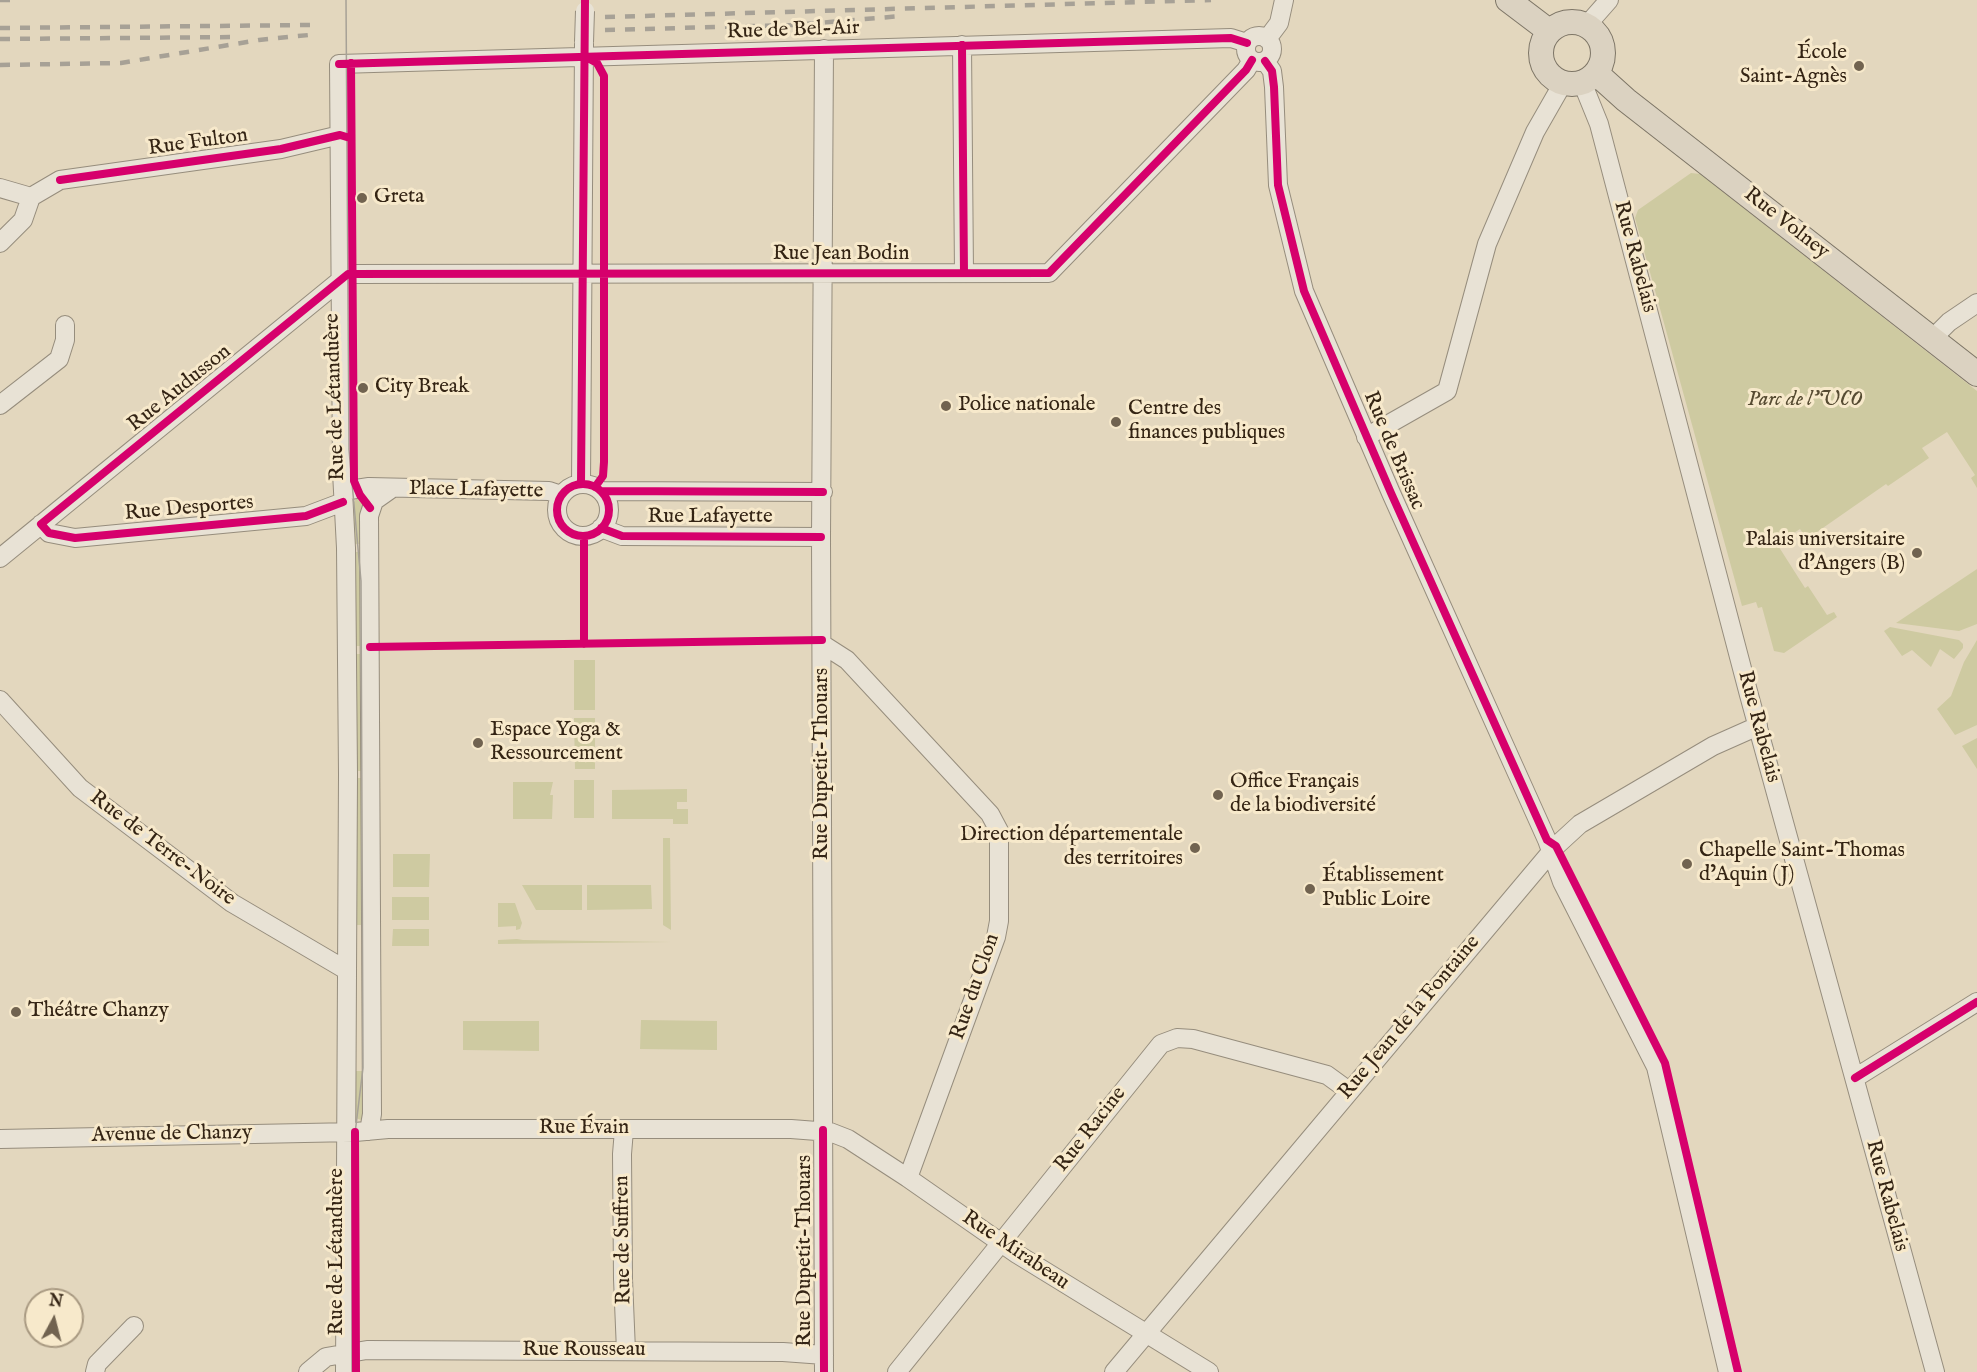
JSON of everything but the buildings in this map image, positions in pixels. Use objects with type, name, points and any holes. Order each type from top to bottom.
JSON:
[{"type":"main road","points":[[1508,0],[1549,30]]},
{"type":"main road","points":[[1567,22],[1587,25],[1600,38],[1603,46],[1601,65],[1580,79],[1550,76],[1542,62],[1541,46],[1549,30],[1567,22]]},
{"type":"main road","name":"Rue Volney","points":[[1580,79],[1626,100],[1977,374]]},
{"type":"street","points":[[1259,61],[1272,49],[1272,32],[1284,0]]},
{"type":"street","points":[[1587,25],[1609,0]]},
{"type":"street","points":[[581,483],[585,5]]},
{"type":"street","points":[[1247,43],[1256,36],[1272,32]]},
{"type":"street","name":"Rue de Bel-Air","points":[[340,135],[339,64],[584,49],[824,49],[1231,38],[1247,43]]},
{"type":"street","name":"Rue de Brissac","points":[[1247,43],[1246,52],[1272,71],[1278,185],[1304,291],[1562,882],[1656,1067],[1728,1372]]},
{"type":"street","points":[[962,45],[964,273]]},
{"type":"street","name":"Rue Dupetit-Thouars","points":[[824,49],[821,537],[824,1363]]},
{"type":"street","name":"Rue Jean Bodin","points":[[340,280],[348,274],[1049,273],[1246,70],[1259,61]]},
{"type":"street","points":[[1366,437],[1447,391],[1487,244],[1535,132],[1580,79]]},
{"type":"street","name":"Rue Rabelais","points":[[1580,79],[1599,124],[1758,726],[1935,1372]]},
{"type":"street","points":[[340,135],[343,497],[348,672],[345,1364]]},
{"type":"street","name":"Rue Fulton","points":[[30,197],[60,180],[281,149],[340,135]]},
{"type":"street","points":[[0,188],[30,197],[23,220],[0,243]]},
{"type":"street","name":"Rue Audusson","points":[[0,558],[340,280]]},
{"type":"street","points":[[1932,339],[1949,322],[1977,303]]},
{"type":"street","points":[[0,405],[30,378],[59,359],[65,326]]},
{"type":"street","points":[[581,483],[592,485],[601,491],[609,508],[607,519],[601,528],[584,536],[565,529],[556,514],[561,495],[571,486],[581,483]]},
{"type":"street","name":"Place Lafayette","points":[[343,497],[369,488],[549,491],[561,495]]},
{"type":"street","name":"Place Lafayette","points":[[369,1131],[372,1114],[370,508],[375,501],[391,489]]},
{"type":"street","name":"Rue Lafayette","points":[[601,491],[823,492]]},
{"type":"street","name":"Rue Desportes","points":[[41,524],[49,533],[75,538],[306,516],[343,497]]},
{"type":"street","name":"Rue Lafayette","points":[[601,528],[622,536],[821,537]]},
{"type":"street","name":"Rue du Clon","points":[[822,644],[847,660],[994,820],[999,836],[997,932],[908,1178]]},
{"type":"street","name":"Rue de Terre-Noire","points":[[0,700],[80,788],[232,903],[346,970]]},
{"type":"street","name":"Rue Jean de la Fontaine","points":[[1114,1372],[1550,852],[1580,824],[1713,746],[1758,726]]},
{"type":"street","points":[[1855,1078],[1977,1002]]},
{"type":"street","name":"Rue Racine","points":[[897,1372],[1002,1244],[1154,1050],[1169,1040],[1188,1038],[1327,1075],[1349,1090]]},
{"type":"street","name":"Rue de Suffren","points":[[624,1130],[623,1267],[626,1351]]},
{"type":"street","name":"Rue Évain","points":[[345,1132],[823,1130]]},
{"type":"street","name":"Rue Mirabeau","points":[[823,1130],[848,1139],[1002,1244],[1100,1307],[1209,1372]]},
{"type":"street","name":"Avenue de Chanzy","points":[[0,1139],[345,1132]]},
{"type":"street","points":[[95,1372],[97,1364],[134,1326]]},
{"type":"street","name":"Rue Rousseau","points":[[308,1372],[326,1357],[345,1364],[367,1350],[626,1351],[824,1363]]},
{"type":"green space","name":"Parc de l’UCO","points":[[1691,173],[1700,174],[1977,391],[1977,488],[1971,478],[1975,475],[1947,432],[1922,448],[1929,458],[1888,486],[1886,484],[1807,539],[1800,529],[1777,544],[1805,588],[1808,586],[1827,615],[1834,612],[1837,617],[1784,653],[1774,651],[1762,607],[1758,608],[1756,602],[1742,606],[1635,218],[1638,210]]},
{"type":"green space","points":[[357,497],[365,505],[365,544],[351,544],[352,506]]},
{"type":"green space","points":[[351,552],[365,552],[365,646],[352,646]]},
{"type":"green space","points":[[1977,569],[1977,624],[1959,631],[1896,623]]},
{"type":"green space","points":[[1890,627],[1959,640],[1963,648],[1954,659],[1940,649],[1931,667],[1912,650],[1902,656],[1884,631]]},
{"type":"green space","points":[[1977,640],[1977,725],[1955,735],[1937,709],[1951,696],[1964,662]]},
{"type":"green space","points":[[352,654],[365,654],[366,771],[352,771]]},
{"type":"green space","points":[[574,660],[595,660],[595,710],[574,710]]},
{"type":"green space","points":[[574,718],[595,718],[595,769],[575,769]]},
{"type":"green space","points":[[1977,738],[1977,769],[1962,746]]},
{"type":"green space","points":[[352,778],[366,778],[367,925],[350,925]]},
{"type":"green space","points":[[574,780],[594,780],[594,818],[574,818]]},
{"type":"green space","points":[[513,782],[553,782],[550,795],[553,795],[552,819],[513,819]]},
{"type":"green space","points":[[687,789],[687,802],[677,802],[677,809],[688,809],[688,824],[673,824],[673,819],[612,819],[612,790]]},
{"type":"green space","points":[[663,838],[670,838],[671,930],[663,925]]},
{"type":"green space","points":[[393,854],[430,854],[429,887],[393,887]]},
{"type":"green space","points":[[522,885],[582,885],[582,910],[536,910]]},
{"type":"green space","points":[[587,885],[651,885],[652,909],[587,910]]},
{"type":"green space","points":[[392,897],[429,897],[429,920],[392,920]]},
{"type":"green space","points":[[498,903],[515,903],[522,923],[520,929],[516,930],[516,926],[498,927]]},
{"type":"green space","points":[[393,929],[429,929],[429,946],[392,946]]},
{"type":"green space","points":[[498,940],[671,942],[498,944]]},
{"type":"green space","points":[[641,1020],[717,1021],[717,1050],[640,1049]]},
{"type":"green space","points":[[463,1021],[539,1021],[539,1051],[463,1050]]},
{"type":"green space","points":[[350,1071],[368,1071],[364,1118],[361,1120],[353,1117]]},
{"type":"tram line","points":[[346,0],[349,450],[361,581],[363,1068],[352,1158],[352,1372]]},
{"type":"railway","points":[[0,0],[10,0]]},
{"type":"railway","points":[[605,17],[1211,0]]},
{"type":"railway","points":[[605,30],[793,25],[902,16]]},
{"type":"railway","points":[[0,28],[311,25]]},
{"type":"railway","points":[[0,65],[121,63],[259,40],[309,35]]},
{"type":"railway","points":[[0,39],[240,37]]},
{"type":"cycle path","points":[[581,484],[585,0]]},
{"type":"cycle path","points":[[339,64],[1231,38],[1247,43]]},
{"type":"cycle path","points":[[962,45],[964,273]]},
{"type":"cycle path","points":[[584,56],[597,63],[604,76],[604,462],[603,476],[595,487]]},
{"type":"cycle path","points":[[343,502],[306,516],[75,538],[49,533],[41,524],[348,274],[1049,273],[1246,70],[1252,60]]},
{"type":"cycle path","points":[[1265,61],[1272,71],[1274,87],[1278,185],[1304,291],[1391,493],[1547,840],[1556,846],[1665,1063],[1738,1372]]},
{"type":"cycle path","name":"Rue de Létanduère","points":[[351,63],[354,481],[360,495],[370,508]]},
{"type":"cycle path","points":[[60,180],[281,149],[340,135],[350,138]]},
{"type":"cycle path","points":[[578,484],[588,484],[602,491],[609,510],[602,529],[588,536],[578,536],[568,532],[561,525],[557,515],[557,505],[561,495],[568,488],[578,484]]},
{"type":"cycle path","points":[[601,491],[823,492]]},
{"type":"cycle path","points":[[601,528],[622,536],[821,537]]},
{"type":"cycle path","points":[[584,536],[584,644]]},
{"type":"cycle path","points":[[370,647],[822,640]]},
{"type":"cycle path","points":[[1855,1078],[1977,1002]]},
{"type":"cycle path","points":[[823,1130],[824,1372]]},
{"type":"cycle path","name":"Rue de Létanduère","points":[[355,1132],[356,1372]]},
{"type":"place","name":"École Saint-Agnès","points":[[1859,66]]},
{"type":"place","name":"Greta","points":[[362,198]]},
{"type":"place","name":"City Break","points":[[363,388]]},
{"type":"place","name":"Police nationale","points":[[946,406]]},
{"type":"place","name":"Centre des finances publiques","points":[[1116,422]]},
{"type":"place","name":"Palais universitaire d'Angers (B)","points":[[1917,553]]},
{"type":"place","name":"Espace Yoga & Ressourcement","points":[[478,743]]},
{"type":"place","name":"Office Français de la biodiversité","points":[[1218,795]]},
{"type":"place","name":"Direction départementale des territoires","points":[[1195,848]]},
{"type":"place","name":"Chapelle Saint-Thomas d’Aquin (J)","points":[[1687,864]]},
{"type":"place","name":"Établissement Public Loire","points":[[1310,889]]},
{"type":"place","name":"Théâtre Chanzy","points":[[16,1012]]}]
